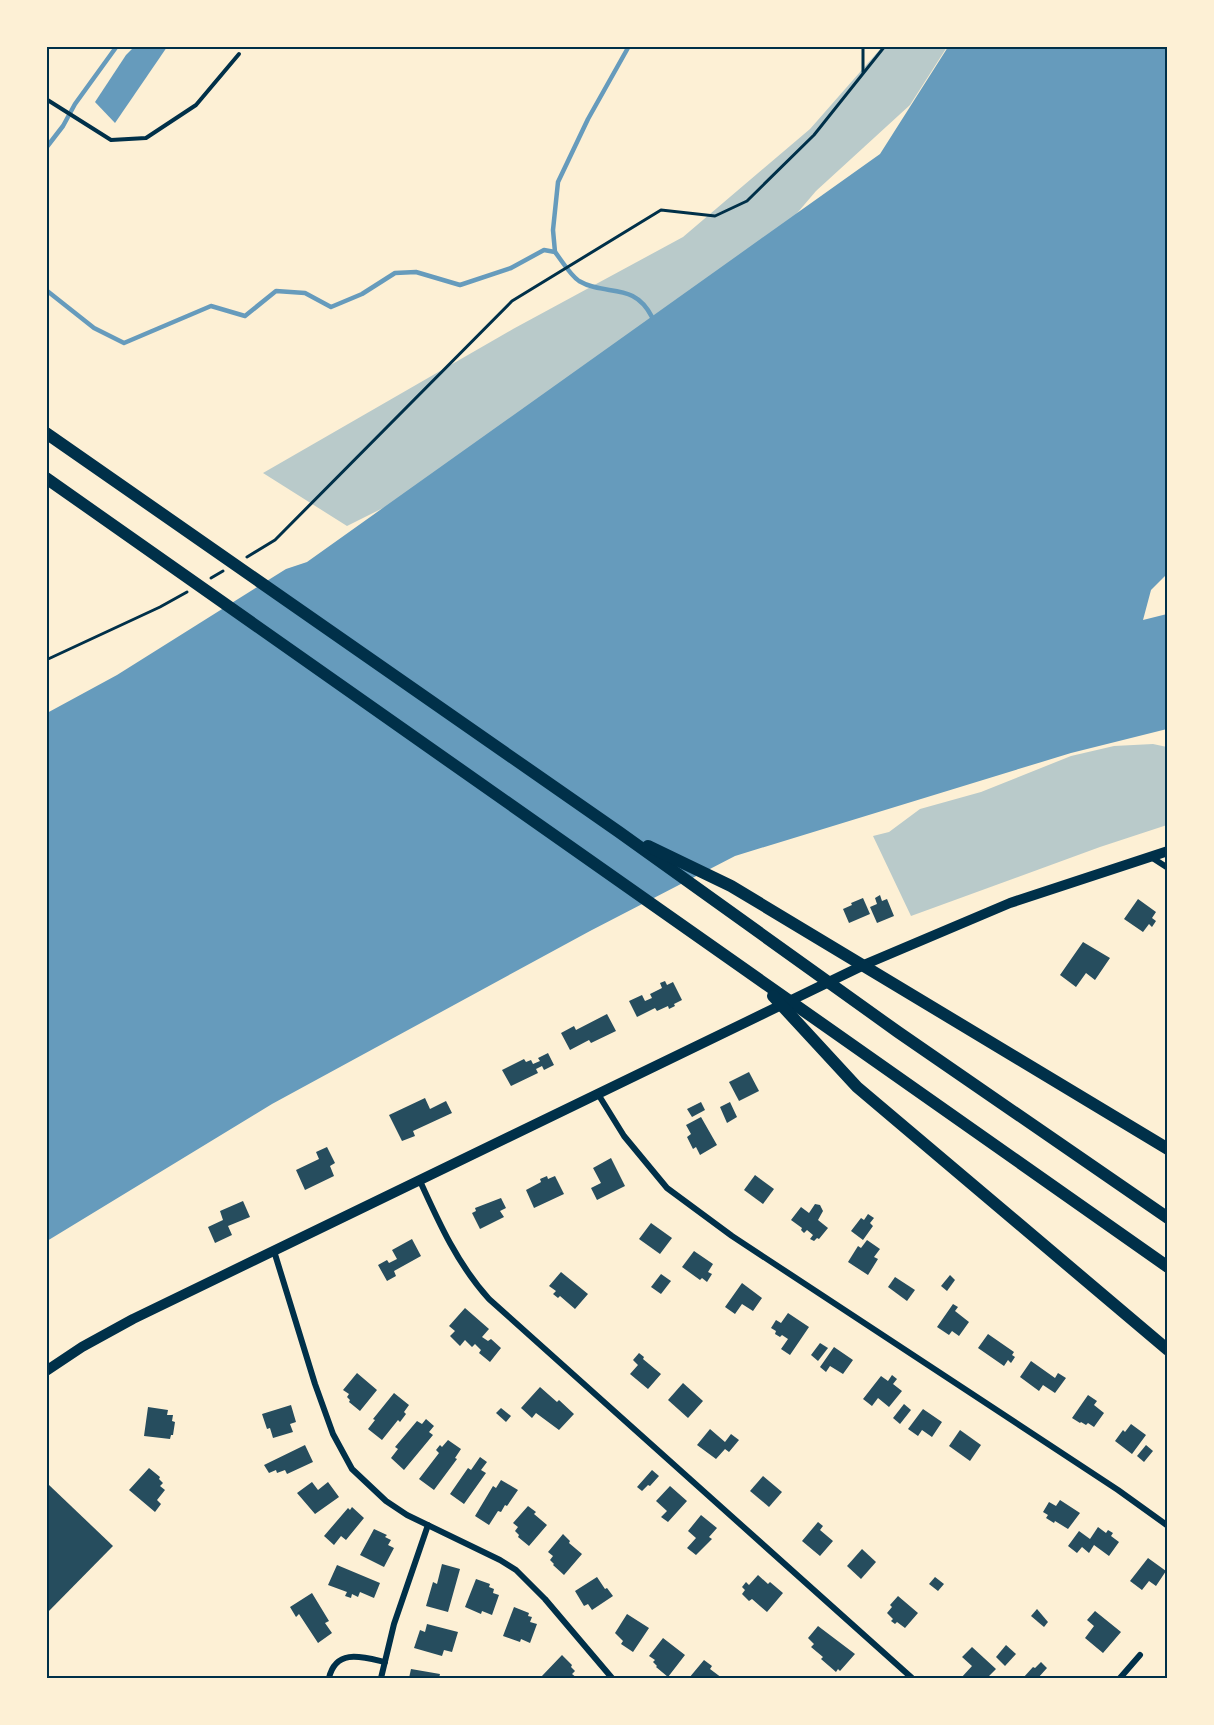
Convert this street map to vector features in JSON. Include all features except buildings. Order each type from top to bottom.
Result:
[{"type":"highway","points":[[46,433],[619,832],[898,1032],[1137,1195],[1167,1218]]},
{"type":"highway","points":[[46,478],[1167,1268]]},
{"type":"highway","points":[[619,832],[731,886],[1167,1149]]},
{"type":"highway","points":[[756,978],[857,1087],[1167,1350]]},
{"type":"main road","points":[[46,1371],[82,1347],[133,1319],[746,1021],[929,936],[1010,903],[1167,851]]},
{"type":"street","points":[[1150,856],[1167,868]]},
{"type":"street","points":[[598,1094],[624,1136],[667,1188],[732,1236],[1118,1490],[1167,1526]]},
{"type":"street","points":[[420,1181],[440,1223],[472,1280],[489,1299],[912,1678]]},
{"type":"street","points":[[274,1251],[315,1384],[340,1450],[352,1469],[386,1501],[407,1515],[516,1570],[545,1599],[612,1678]]},
{"type":"street","points":[[381,1678],[394,1624],[428,1525]]},
{"type":"street","points":[[1120,1678],[1140,1655]]},
{"type":"street","points":[[329,1678],[332,1668],[346,1658],[357,1656],[385,1662]]},
{"type":"lane","points":[[46,99],[111,140],[146,138],[196,105],[239,54]]},
{"type":"path","points":[[863,46],[863,72]]},
{"type":"path","points":[[246,557],[275,540],[512,301],[661,210],[715,216],[747,201],[814,135],[885,46]]},
{"type":"path","points":[[208,579],[227,568]]},
{"type":"path","points":[[46,660],[160,607],[189,591]]},
{"type":"shaded area","points":[[882,47],[947,47],[910,105],[816,191],[752,266],[423,488],[347,526],[263,473],[513,329],[683,237],[810,129]]},
{"type":"shaded area","points":[[1153,744],[1167,747],[1167,825],[911,916],[873,836],[889,832],[920,809],[981,792],[1071,756],[1114,746]]},
{"type":"water","points":[[135,46],[167,47],[115,123],[95,102],[126,55]]},
{"type":"water","points":[[948,47],[1167,47],[1168,573],[1151,590],[1143,620],[1167,614],[1167,729],[1071,753],[735,856],[590,931],[272,1104],[47,1241],[47,713],[117,675],[286,569],[307,562],[880,154]]},
{"type":"waterway","points":[[46,148],[117,46]]},
{"type":"waterway","points":[[555,252],[553,230],[558,182],[588,119],[629,46]]},
{"type":"waterway","points":[[46,290],[94,328],[124,343],[211,306],[245,316],[276,291],[305,293],[331,307],[362,294],[395,273],[416,272],[460,285],[511,268],[544,250],[555,252],[569,272],[579,281],[589,286],[637,298],[652,317]]}]
